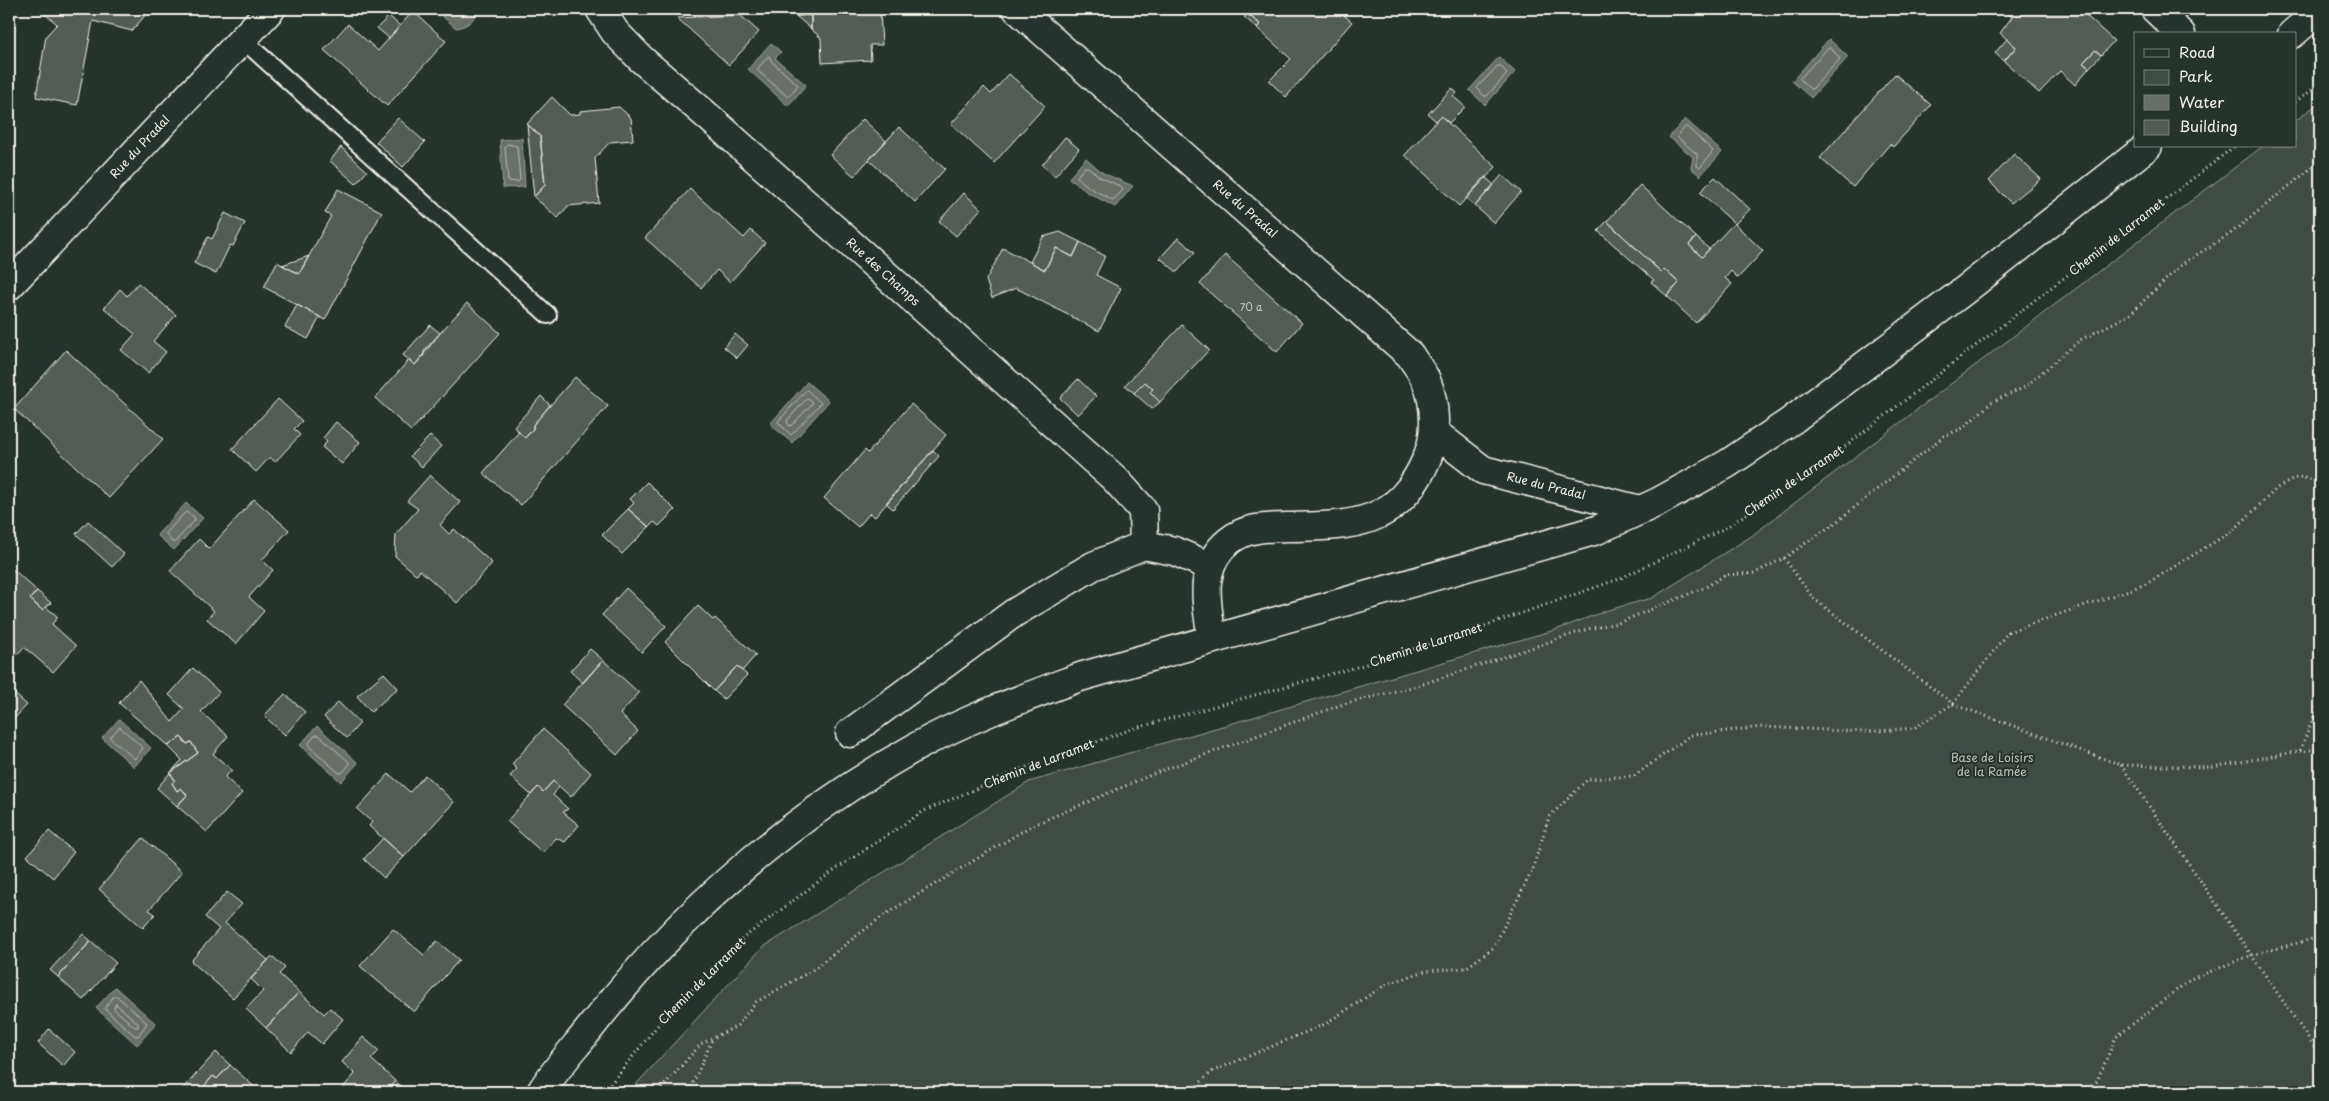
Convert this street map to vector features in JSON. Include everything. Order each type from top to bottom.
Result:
[{"type":"street","name":"Rue du Pradal","points":[[9,286],[272,9]]},
{"type":"street","name":"Rue des Champs","points":[[600,9],[615,32],[641,59],[1115,479],[1143,510],[1144,546]]},
{"type":"street","name":"Rue du Pradal","points":[[1017,9],[1410,355],[1426,381],[1433,409],[1434,432],[1430,450],[1413,484],[1400,501],[1358,523],[1335,527],[1262,528],[1245,531],[1227,542],[1209,566],[1205,596],[1212,639]]},
{"type":"street","points":[[2155,9],[2179,32]]},
{"type":"street","points":[[2294,32],[2320,10]]},
{"type":"street","points":[[2296,39],[2320,24]]},
{"type":"street","points":[[540,1092],[612,999],[674,930],[745,864],[834,796],[917,747],[1011,702],[1080,677],[1597,530],[1640,510],[1727,464],[1791,421],[1965,290],[2145,148]]},
{"type":"street","name":"Rue du Pradal","points":[[1434,432],[1483,470],[1640,510]]},
{"type":"street","points":[[850,733],[1014,613],[1093,566],[1144,546],[1174,551],[1209,566]]},
{"type":"lane","points":[[242,40],[548,315]]},
{"type":"path","points":[[2296,101],[2320,84]]},
{"type":"path","name":"Chemin de Larramet","points":[[604,1092],[662,1020],[742,939],[833,871],[924,811],[1022,769],[1132,729],[1360,666],[1491,624],[1619,579],[1725,528],[1828,459],[2232,148]]},
{"type":"path","points":[[658,1092],[701,1044],[737,1026],[756,1002],[812,971],[884,914],[1031,826],[1158,772],[1343,704],[1417,686],[1588,629],[1618,623],[1706,587],[1725,575],[1755,573],[1784,558],[1835,523],[1944,436],[1963,428],[1992,402],[2025,387],[2080,340],[2129,315],[2182,264],[2230,234],[2320,161]]},
{"type":"path","points":[[1190,1092],[1213,1071],[1325,1024],[1385,985],[1425,971],[1466,968],[1493,948],[1532,871],[1549,817],[1588,779],[1634,776],[1690,735],[1763,727],[1866,732],[1914,728],[1953,704],[2008,632],[2146,584],[2234,530],[2277,488],[2298,477],[2320,481]]},
{"type":"path","points":[[1784,558],[1812,598],[1953,704],[2121,765],[2213,767],[2320,749]]},
{"type":"path","points":[[2300,751],[2320,701]]},
{"type":"path","points":[[2121,765],[2320,1055]]},
{"type":"path","points":[[2085,1092],[2097,1081],[2116,1037],[2191,979],[2252,955],[2320,937]]},
{"type":"path","points":[[689,1092],[714,1038]]},
{"type":"green space","name":"Base de Loisirs de la Ramée","points":[[2320,102],[2320,1092],[629,1092],[762,948],[1029,782],[1558,629],[1608,610],[1652,598],[1750,537],[2260,148],[2296,148],[2296,120]]},
{"type":"water","points":[[434,9],[479,9],[470,22],[456,28]]},
{"type":"water","points":[[1829,39],[1848,57],[1811,98],[1792,81]]},
{"type":"water","points":[[771,43],[781,52],[775,58],[806,85],[788,106],[748,69]]},
{"type":"water","points":[[1499,57],[1515,72],[1485,105],[1469,90]]},
{"type":"water","points":[[1685,119],[1722,152],[1700,176],[1691,168],[1693,157],[1669,137]]},
{"type":"water","points":[[522,138],[525,187],[503,188],[500,140]]},
{"type":"water","points":[[1086,158],[1103,173],[1133,186],[1115,207],[1087,192],[1069,178]]},
{"type":"water","points":[[807,382],[829,401],[792,443],[770,424]]},
{"type":"water","points":[[186,503],[203,518],[174,550],[157,535]]},
{"type":"water","points":[[119,719],[151,748],[134,767],[102,738]]},
{"type":"water","points":[[317,726],[358,763],[341,782],[300,745]]},
{"type":"water","points":[[115,987],[156,1024],[137,1045],[96,1008]]},
{"type":"building","points":[[39,9],[142,9],[147,13],[132,31],[93,21],[77,105],[36,97],[46,36],[57,24]]},
{"type":"building","points":[[789,9],[868,9],[868,12],[880,11],[882,45],[870,45],[871,60],[822,63],[821,38],[811,29],[811,15],[796,16]]},
{"type":"building","points":[[1242,9],[1252,9],[1247,14]]},
{"type":"building","points":[[1252,9],[1337,9],[1352,22],[1286,97],[1269,81],[1291,59],[1257,28],[1260,24],[1247,14]]},
{"type":"building","points":[[2002,9],[2074,9],[2076,11],[2079,9],[2114,41],[2101,55],[2095,50],[2083,63],[2089,68],[2075,85],[2060,71],[2039,93],[2004,61],[2016,47],[2000,33],[2012,17]]},
{"type":"building","points":[[413,11],[446,41],[387,106],[324,50],[348,24],[378,51]]},
{"type":"building","points":[[1247,14],[1260,24],[1257,28],[1244,17]]},
{"type":"building","points":[[740,15],[759,32],[729,65],[677,18]]},
{"type":"building","points":[[811,15],[811,29],[796,16]]},
{"type":"building","points":[[389,16],[400,26],[389,38],[377,28]]},
{"type":"building","points":[[2007,39],[2016,47],[2004,61],[1995,53]]},
{"type":"building","points":[[2095,50],[2101,55],[2089,68],[2083,63]]},
{"type":"building","points":[[1009,74],[1045,106],[994,163],[951,124],[984,87],[991,94]]},
{"type":"building","points":[[1895,74],[1931,105],[1893,147],[1890,144],[1853,187],[1820,158]]},
{"type":"building","points":[[1452,88],[1457,93],[1453,96],[1465,107],[1449,123],[1441,116],[1436,121],[1428,114]]},
{"type":"building","points":[[552,97],[570,115],[580,114],[580,111],[619,107],[631,118],[633,140],[610,142],[595,158],[599,203],[568,206],[558,218],[534,197],[545,185],[540,136],[527,124]]},
{"type":"building","points":[[1441,116],[1496,167],[1459,206],[1405,155]]},
{"type":"building","points":[[398,118],[425,142],[403,167],[376,142]]},
{"type":"building","points":[[863,119],[886,141],[854,176],[830,155]]},
{"type":"building","points":[[527,124],[540,136],[545,185],[534,197]]},
{"type":"building","points":[[899,127],[945,169],[915,202],[869,160]]},
{"type":"building","points":[[1065,137],[1079,149],[1055,176],[1042,165]]},
{"type":"building","points":[[341,147],[367,171],[356,184],[330,161]]},
{"type":"building","points":[[2014,154],[2041,179],[2011,203],[1989,181]]},
{"type":"building","points":[[1502,175],[1521,192],[1494,223],[1475,206]]},
{"type":"building","points":[[1485,177],[1494,185],[1475,206],[1466,198]]},
{"type":"building","points":[[1715,177],[1750,209],[1735,224],[1700,192]]},
{"type":"building","points":[[1640,185],[1696,237],[1689,245],[1702,257],[1734,223],[1763,251],[1738,278],[1731,271],[1725,278],[1732,284],[1696,323],[1667,296],[1679,283],[1664,269],[1661,272],[1607,221]]},
{"type":"building","points":[[338,189],[382,212],[325,320],[264,287],[277,262],[299,274],[331,216],[325,213]]},
{"type":"building","points":[[690,189],[744,238],[751,230],[765,243],[730,282],[717,270],[701,288],[645,238]]},
{"type":"building","points":[[964,193],[981,209],[956,236],[939,221]]},
{"type":"building","points":[[225,213],[245,223],[233,246],[230,245],[216,274],[194,263],[208,237],[212,239]]},
{"type":"building","points":[[1607,221],[1661,272],[1664,269],[1679,283],[1667,296],[1651,282],[1654,280],[1598,231]]},
{"type":"building","points":[[1060,232],[1080,242],[1073,257],[1056,248],[1045,270],[1030,262],[1043,237]]},
{"type":"building","points":[[1696,237],[1709,249],[1702,257],[1689,245]]},
{"type":"building","points":[[1178,238],[1195,252],[1177,272],[1160,258]]},
{"type":"building","points":[[1080,242],[1105,256],[1096,275],[1121,288],[1099,331],[1016,288],[992,298],[986,280],[1003,248],[1045,270],[1056,248],[1073,257]]},
{"type":"building","points":[[1225,255],[1302,323],[1277,352],[1200,284]]},
{"type":"building","points":[[309,256],[299,274],[282,265]]},
{"type":"building","points":[[138,283],[176,315],[153,341],[166,352],[148,373],[121,350],[135,334],[104,308],[120,289],[127,296]]},
{"type":"building","points":[[467,303],[500,333],[411,431],[375,398],[409,360],[415,365],[424,355],[424,351]]},
{"type":"building","points":[[297,305],[320,317],[308,339],[285,327]]},
{"type":"building","points":[[430,325],[440,333],[415,365],[403,355]]},
{"type":"building","points":[[1182,325],[1209,350],[1160,402],[1150,392],[1153,389],[1145,382],[1134,393],[1125,385]]},
{"type":"building","points":[[735,334],[748,345],[737,358],[724,347]]},
{"type":"building","points":[[66,350],[163,439],[109,498],[14,409]]},
{"type":"building","points":[[575,377],[608,406],[521,505],[483,473],[519,432],[525,438],[533,429],[533,425]]},
{"type":"building","points":[[1078,379],[1096,396],[1078,415],[1060,398]]},
{"type":"building","points":[[1145,382],[1153,389],[1150,392],[1160,402],[1152,409],[1134,393]]},
{"type":"building","points":[[541,396],[550,405],[525,438],[514,427]]},
{"type":"building","points":[[278,399],[302,421],[294,429],[300,435],[275,462],[270,457],[256,472],[232,449]]},
{"type":"building","points":[[911,404],[946,435],[875,517],[870,513],[858,527],[824,498],[865,450],[868,453]]},
{"type":"building","points":[[336,422],[360,442],[342,464],[322,447],[327,442],[323,438]]},
{"type":"building","points":[[430,436],[441,446],[422,467],[410,456]]},
{"type":"building","points":[[933,450],[939,456],[893,509],[886,503]]},
{"type":"building","points":[[430,475],[460,502],[440,525],[449,534],[454,529],[492,563],[457,603],[420,570],[417,575],[395,556],[396,534],[418,509],[407,501]]},
{"type":"building","points":[[647,482],[675,510],[659,526],[654,522],[649,527],[628,509],[634,503],[630,499]]},
{"type":"building","points":[[254,499],[289,530],[262,560],[273,570],[249,597],[264,611],[236,644],[207,619],[214,611],[170,571],[199,539],[209,549]]},
{"type":"building","points":[[628,509],[649,527],[622,554],[602,535]]},
{"type":"building","points":[[88,521],[124,554],[112,567],[76,534]]},
{"type":"building","points":[[14,570],[37,591],[30,599],[42,610],[46,607],[58,617],[52,624],[76,646],[53,672],[24,647],[11,661],[9,659],[9,571]]},
{"type":"building","points":[[626,588],[666,626],[642,652],[602,615]]},
{"type":"building","points":[[37,591],[51,603],[42,610],[30,599]]},
{"type":"building","points":[[698,606],[713,620],[715,618],[756,655],[742,671],[737,666],[714,691],[665,642]]},
{"type":"building","points":[[590,649],[603,660],[583,683],[570,671]]},
{"type":"building","points":[[603,660],[639,693],[620,714],[638,731],[617,755],[562,705]]},
{"type":"building","points":[[737,666],[747,675],[724,699],[714,691]]},
{"type":"building","points":[[193,668],[219,692],[201,712],[228,736],[213,754],[232,770],[225,777],[242,793],[207,832],[177,806],[187,795],[181,788],[177,791],[172,783],[175,780],[170,773],[198,753],[191,742],[187,744],[181,737],[168,746],[119,703],[139,680],[172,722],[184,709],[169,695]]},
{"type":"building","points":[[384,673],[398,688],[371,712],[357,696]]},
{"type":"building","points":[[9,689],[27,705],[12,721],[9,718]]},
{"type":"building","points":[[285,694],[305,712],[285,735],[264,716]]},
{"type":"building","points":[[338,702],[360,723],[347,738],[324,717]]},
{"type":"building","points":[[543,729],[591,773],[571,797],[553,781],[543,792],[538,787],[531,795],[510,776],[517,769],[512,764]]},
{"type":"building","points":[[181,737],[187,744],[191,742],[198,753],[170,773],[182,760],[168,746]]},
{"type":"building","points":[[170,773],[175,780],[172,783],[177,791],[181,788],[187,795],[177,806],[157,788]]},
{"type":"building","points":[[389,774],[410,792],[425,775],[454,802],[404,857],[369,826],[372,822],[357,809]]},
{"type":"building","points":[[553,781],[559,787],[553,795],[568,809],[563,812],[579,825],[565,842],[556,838],[543,853],[507,821],[538,787],[543,792]]},
{"type":"building","points":[[49,831],[74,852],[53,878],[27,856]]},
{"type":"building","points":[[143,838],[182,872],[149,910],[155,914],[143,928],[99,889]]},
{"type":"building","points":[[383,838],[404,857],[384,878],[364,859]]},
{"type":"building","points":[[227,892],[242,904],[225,923],[268,960],[233,998],[191,961],[219,929],[205,917]]},
{"type":"building","points":[[393,929],[424,955],[437,941],[459,960],[414,1012],[360,966]]},
{"type":"building","points":[[83,934],[91,941],[58,977],[50,970]]},
{"type":"building","points":[[91,941],[116,963],[83,1000],[58,977]]},
{"type":"building","points":[[272,956],[285,968],[279,974],[299,992],[266,1028],[246,1009],[263,991],[251,979]]},
{"type":"building","points":[[299,992],[324,1014],[330,1008],[343,1019],[322,1044],[308,1032],[291,1052],[266,1028]]},
{"type":"building","points":[[49,1029],[75,1052],[63,1066],[38,1043]]},
{"type":"building","points":[[363,1037],[379,1051],[371,1059],[395,1081],[385,1092],[339,1092],[355,1074],[342,1062]]},
{"type":"building","points":[[216,1052],[230,1065],[217,1079],[213,1076],[199,1092],[180,1092]]},
{"type":"building","points":[[230,1065],[260,1092],[199,1092],[213,1076],[217,1079]]},
{"type":"building","points":[[395,1081],[409,1092],[385,1092]]}]
